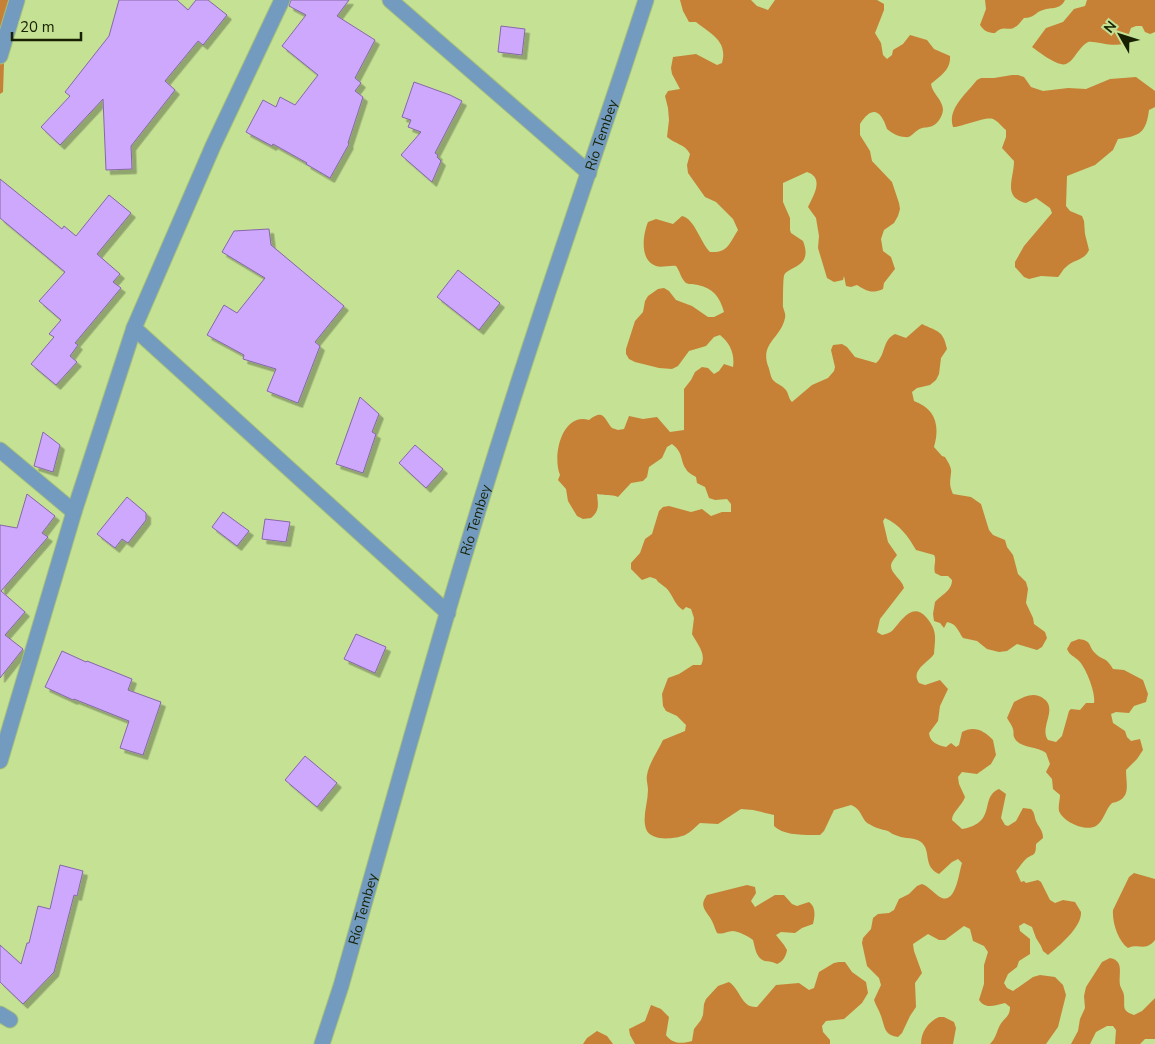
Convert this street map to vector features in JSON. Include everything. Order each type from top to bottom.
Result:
[{"type":"street","points":[[0,56],[17,0]]},
{"type":"street","points":[[0,761],[74,512],[134,328],[213,146],[282,0]]},
{"type":"street","points":[[390,0],[589,173]]},
{"type":"street","name":"Río Tembey","points":[[322,1044],[448,614],[525,361],[646,0]]},
{"type":"street","points":[[134,328],[448,614]]},
{"type":"street","points":[[0,450],[74,512]]},
{"type":"shaded area","points":[[0,0],[19,0],[4,63],[3,92],[0,94]]},
{"type":"shaded area","points":[[680,0],[751,0],[757,6],[768,10],[775,0],[877,0],[884,4],[884,10],[875,33],[881,43],[883,55],[887,59],[892,55],[893,50],[903,44],[910,35],[927,40],[934,49],[950,56],[947,69],[931,84],[943,109],[941,118],[935,125],[921,128],[910,136],[902,137],[887,129],[882,118],[876,112],[868,114],[860,124],[860,135],[870,151],[872,161],[892,182],[900,209],[894,223],[884,230],[881,239],[883,251],[891,257],[895,269],[884,283],[883,289],[872,292],[857,285],[846,286],[844,276],[843,280],[834,282],[827,278],[818,248],[819,236],[816,218],[808,207],[815,193],[817,183],[815,178],[807,172],[783,183],[783,202],[790,218],[790,230],[791,233],[803,241],[805,257],[802,262],[784,276],[783,307],[785,318],[780,331],[769,346],[766,358],[772,378],[785,389],[792,402],[812,385],[828,378],[834,371],[835,367],[831,350],[833,345],[842,344],[855,357],[876,363],[891,337],[895,334],[906,338],[922,324],[936,330],[944,338],[947,349],[941,358],[939,374],[930,385],[917,388],[912,392],[914,401],[921,404],[932,414],[936,425],[934,447],[945,457],[950,465],[950,486],[953,494],[971,497],[981,504],[989,530],[993,535],[1005,540],[1007,547],[1013,555],[1018,574],[1026,582],[1028,589],[1026,603],[1034,624],[1045,632],[1047,638],[1042,647],[1037,650],[1017,644],[1007,651],[999,652],[987,649],[977,641],[963,638],[953,624],[947,622],[944,628],[940,623],[934,621],[935,602],[948,590],[952,580],[948,576],[941,576],[935,573],[934,555],[916,550],[903,531],[885,518],[883,521],[888,542],[897,555],[891,569],[904,588],[880,619],[877,632],[882,635],[891,632],[912,612],[916,611],[926,617],[934,631],[934,654],[918,670],[917,678],[919,683],[925,685],[940,680],[948,689],[940,706],[938,721],[929,733],[931,739],[935,743],[946,747],[951,743],[956,747],[959,745],[962,732],[975,729],[983,732],[993,740],[996,755],[991,764],[977,774],[962,772],[958,777],[965,797],[952,820],[962,829],[973,826],[984,816],[990,798],[999,789],[1006,794],[1001,818],[1005,825],[1008,826],[1016,821],[1023,808],[1031,809],[1042,831],[1043,838],[1036,844],[1034,854],[1027,858],[1016,871],[1021,882],[1024,881],[1026,883],[1038,880],[1041,882],[1050,900],[1055,903],[1063,900],[1075,902],[1081,912],[1078,924],[1074,930],[1048,955],[1043,951],[1032,927],[1024,923],[1019,926],[1020,931],[1030,939],[1030,954],[1019,961],[1017,967],[1008,974],[1004,983],[1007,988],[1013,991],[1033,977],[1040,975],[1055,977],[1063,985],[1066,995],[1058,1027],[1046,1044],[990,1044],[1000,1025],[1008,1015],[1010,1007],[1005,1003],[988,1006],[979,1000],[984,984],[984,965],[988,952],[984,946],[973,941],[970,929],[964,926],[945,940],[939,940],[928,934],[913,944],[922,973],[915,983],[916,1007],[898,1037],[893,1036],[886,1030],[874,1000],[881,985],[879,978],[867,966],[862,943],[863,938],[871,929],[873,918],[878,914],[889,913],[894,910],[899,899],[909,894],[917,886],[925,885],[942,898],[951,896],[956,886],[962,863],[958,859],[939,874],[931,867],[926,850],[921,842],[916,839],[897,836],[871,825],[851,805],[834,810],[824,831],[820,835],[783,832],[774,826],[774,815],[741,809],[718,824],[700,823],[687,834],[675,838],[658,838],[646,829],[648,771],[663,740],[685,731],[686,725],[677,716],[666,711],[663,706],[662,694],[668,678],[679,674],[693,665],[701,665],[703,657],[701,649],[692,634],[694,618],[691,609],[686,607],[683,610],[680,608],[668,590],[656,579],[650,577],[642,580],[631,569],[631,563],[640,553],[645,539],[652,534],[659,511],[663,507],[669,506],[691,512],[702,509],[711,516],[722,512],[731,512],[731,504],[727,499],[715,500],[709,498],[705,487],[697,483],[696,477],[689,473],[676,447],[672,444],[667,447],[662,458],[649,467],[647,477],[643,481],[631,483],[618,497],[597,494],[598,507],[596,513],[591,518],[583,519],[577,516],[568,501],[566,489],[558,480],[560,475],[557,457],[561,437],[566,429],[580,419],[589,420],[598,415],[603,416],[612,428],[618,430],[624,429],[629,416],[643,419],[657,417],[670,432],[684,430],[684,389],[695,372],[702,367],[708,368],[714,374],[724,364],[733,367],[731,349],[720,335],[714,337],[706,346],[689,351],[678,366],[672,369],[635,362],[629,359],[626,354],[635,321],[643,312],[648,296],[658,289],[664,288],[676,300],[692,306],[708,317],[714,317],[724,312],[712,291],[703,286],[686,283],[676,266],[658,267],[651,263],[647,258],[644,246],[648,222],[656,219],[673,224],[682,216],[687,218],[710,252],[721,251],[727,247],[738,230],[733,219],[716,202],[705,197],[688,173],[687,165],[690,154],[688,151],[667,137],[669,120],[665,96],[668,91],[680,89],[672,74],[673,57],[696,54],[717,65],[722,63],[723,55],[723,49],[712,34],[696,22],[689,22]]},
{"type":"shaded area","points":[[985,0],[1065,0],[1058,7],[1043,10],[1024,18],[1017,26],[990,33],[980,25],[986,9]]},
{"type":"shaded area","points":[[1087,0],[1155,0],[1155,32],[1150,34],[1145,32],[1142,26],[1136,26],[1131,28],[1123,44],[1113,45],[1088,42],[1066,64],[1054,61],[1032,47],[1046,28],[1063,22],[1074,9],[1085,6]]},
{"type":"shaded area","points":[[1012,75],[1024,77],[1031,87],[1043,91],[1068,88],[1086,89],[1110,79],[1136,77],[1155,91],[1155,107],[1149,110],[1146,124],[1141,132],[1137,135],[1118,139],[1113,150],[1095,165],[1067,176],[1066,206],[1070,211],[1082,216],[1089,250],[1082,258],[1069,264],[1058,277],[1041,276],[1029,279],[1024,277],[1015,267],[1015,262],[1024,246],[1052,213],[1050,208],[1036,198],[1026,203],[1014,196],[1011,186],[1014,161],[1002,148],[1006,137],[1006,130],[997,121],[990,118],[953,127],[952,120],[955,108],[977,80]]},
{"type":"shaded area","points":[[1079,639],[1088,642],[1094,652],[1106,660],[1113,669],[1124,670],[1143,680],[1148,694],[1146,702],[1134,706],[1129,713],[1116,712],[1111,714],[1113,723],[1125,731],[1131,741],[1140,739],[1143,750],[1126,770],[1127,786],[1125,795],[1123,798],[1112,803],[1101,821],[1092,828],[1075,825],[1061,815],[1059,811],[1060,795],[1053,789],[1052,779],[1046,772],[1050,764],[1046,753],[1016,741],[1013,728],[1007,718],[1014,702],[1036,695],[1048,703],[1049,713],[1046,735],[1048,740],[1056,742],[1062,736],[1069,711],[1071,709],[1080,710],[1086,703],[1094,703],[1092,687],[1085,669],[1067,649],[1071,642]]},
{"type":"shaded area","points":[[1134,873],[1155,879],[1155,940],[1148,946],[1128,948],[1121,941],[1116,931],[1113,910],[1129,877]]},
{"type":"shaded area","points":[[747,885],[755,887],[756,893],[751,901],[755,907],[775,895],[784,895],[792,904],[797,906],[809,902],[814,909],[813,924],[795,933],[781,932],[776,935],[787,950],[784,958],[777,964],[762,960],[756,952],[753,940],[746,936],[733,931],[717,933],[704,909],[703,903],[707,895]]},
{"type":"shaded area","points":[[1110,958],[1118,962],[1120,968],[1120,985],[1124,995],[1125,1010],[1134,1015],[1142,1011],[1155,998],[1155,1039],[1145,1039],[1140,1044],[1115,1044],[1116,1030],[1113,1026],[1107,1026],[1096,1032],[1090,1044],[1071,1044],[1078,1031],[1080,1019],[1085,1008],[1084,996],[1086,987],[1102,962]]},
{"type":"shaded area","points":[[839,962],[845,962],[852,972],[866,982],[868,993],[862,1003],[844,1019],[826,1021],[822,1026],[823,1032],[830,1040],[830,1044],[635,1044],[630,1035],[629,1029],[645,1021],[651,1005],[661,1009],[669,1017],[666,1035],[668,1038],[678,1043],[692,1041],[694,1029],[703,1015],[706,999],[718,986],[729,982],[744,1002],[752,1007],[757,1007],[776,985],[799,983],[809,990],[814,988],[819,972]]},
{"type":"shaded area","points":[[939,1017],[944,1017],[954,1022],[956,1028],[953,1044],[921,1044],[922,1035],[926,1028]]},
{"type":"shaded area","points":[[597,1031],[607,1036],[613,1044],[583,1044],[587,1038]]},
{"type":"building","points":[[119,0],[177,0],[188,10],[196,0],[208,0],[227,15],[203,45],[198,41],[165,81],[175,90],[131,146],[132,169],[106,170],[103,99],[60,145],[41,127],[70,96],[65,92],[109,36]]},
{"type":"building","points":[[291,0],[349,0],[337,16],[375,40],[355,78],[361,83],[355,91],[363,97],[349,144],[330,178],[273,144],[272,146],[246,132],[263,100],[276,107],[280,97],[295,105],[318,75],[282,46],[306,15],[289,6]]},
{"type":"building","points":[[501,26],[525,29],[522,55],[498,52]]},
{"type":"building","points":[[414,82],[462,101],[435,153],[441,161],[432,182],[401,155],[421,132],[408,127],[411,120],[402,117]]},
{"type":"building","points":[[0,179],[62,229],[64,226],[76,236],[109,195],[131,213],[97,254],[120,274],[113,282],[121,288],[75,343],[78,345],[70,356],[77,362],[56,385],[31,364],[54,337],[49,334],[61,320],[39,301],[65,272],[0,218]]},
{"type":"building","points":[[269,229],[271,245],[344,306],[315,342],[320,346],[298,403],[267,391],[276,369],[243,359],[244,355],[207,335],[224,305],[237,313],[265,278],[222,252],[234,231]]},
{"type":"building","points":[[458,270],[500,303],[479,330],[437,297]]},
{"type":"building","points":[[360,397],[379,414],[372,432],[376,434],[363,473],[336,464]]},
{"type":"building","points":[[43,432],[60,445],[53,472],[34,466]]},
{"type":"building","points":[[415,445],[443,469],[426,488],[399,463]]},
{"type":"building","points":[[27,494],[55,516],[42,533],[48,537],[1,591],[25,612],[5,635],[23,649],[0,678],[0,525],[17,528]]},
{"type":"building","points":[[127,497],[146,513],[146,520],[128,543],[122,539],[115,548],[97,534]]},
{"type":"building","points":[[223,512],[249,531],[237,546],[212,527]]},
{"type":"building","points":[[265,519],[290,522],[286,542],[262,539]]},
{"type":"building","points":[[356,634],[386,647],[375,673],[344,659]]},
{"type":"building","points":[[62,651],[132,679],[128,690],[161,702],[143,755],[120,748],[129,721],[73,700],[45,687]]},
{"type":"building","points":[[305,756],[337,783],[317,807],[285,780]]},
{"type":"building","points":[[60,865],[83,871],[77,896],[74,895],[54,972],[23,1004],[0,982],[0,945],[21,964],[27,943],[29,943],[38,906],[50,909]]}]
